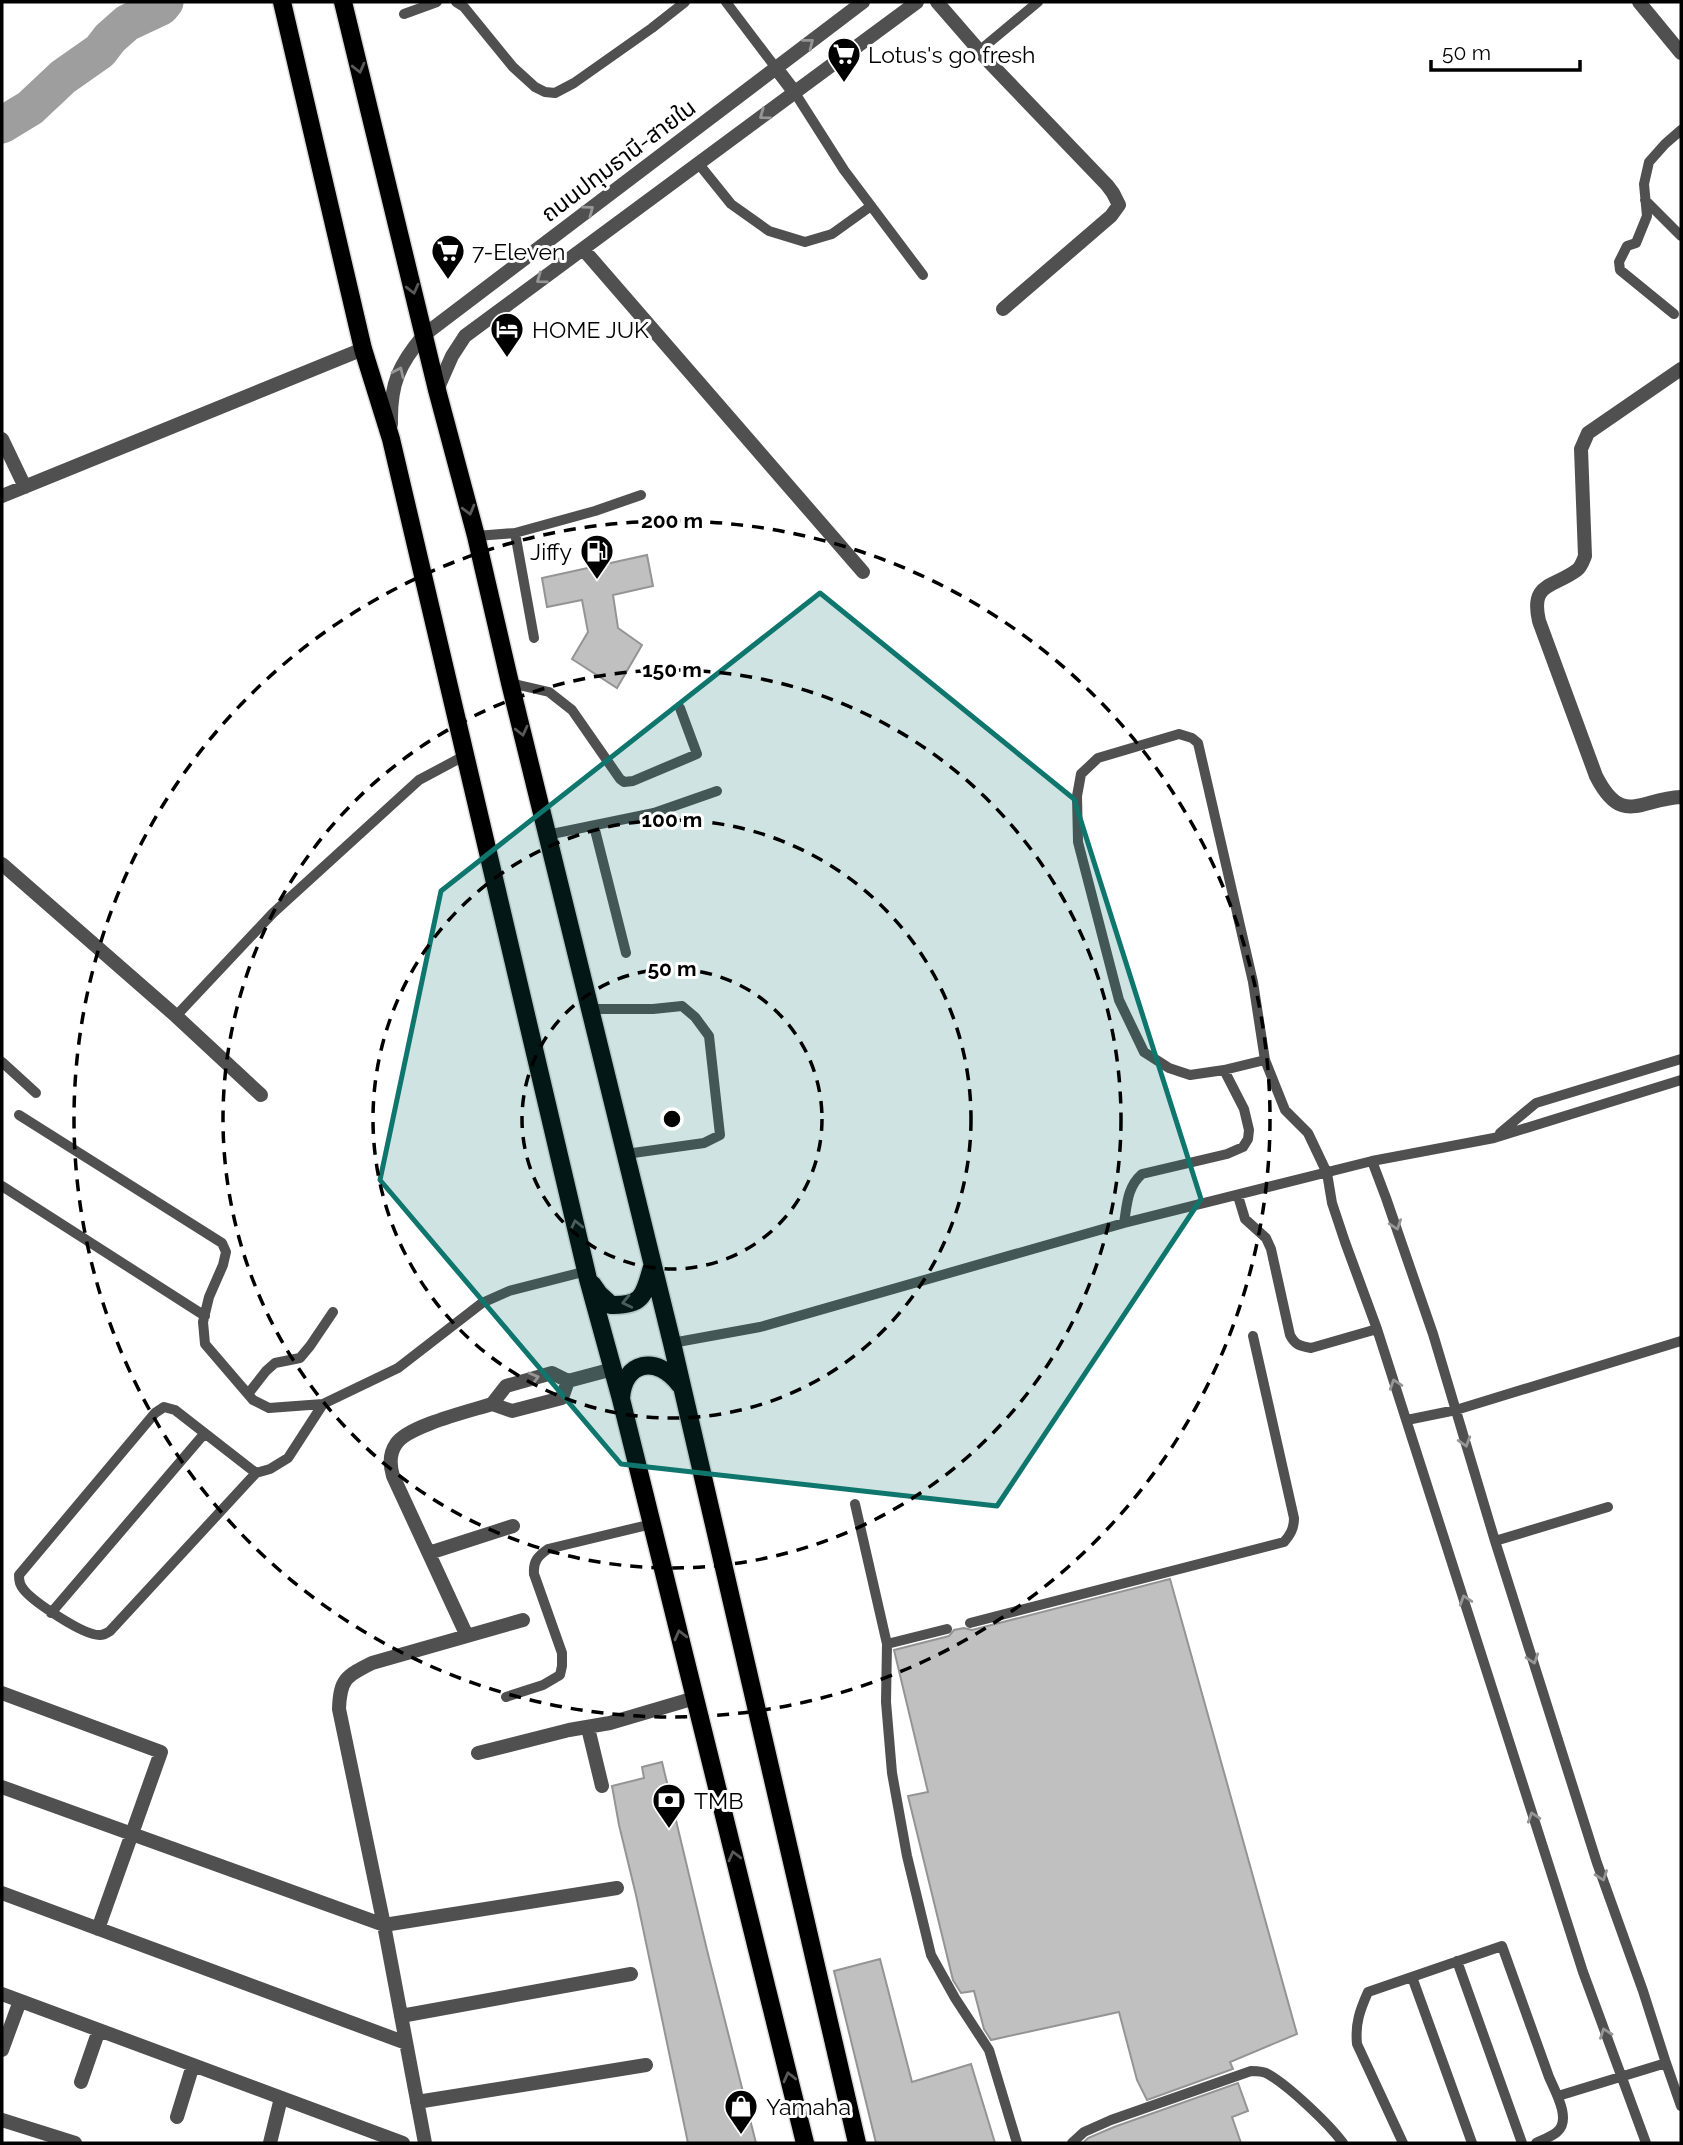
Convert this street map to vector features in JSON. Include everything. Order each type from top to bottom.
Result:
[{"type":"main road","points":[[282,2],[363,349],[391,439],[588,1275],[805,2143]]},
{"type":"main road","points":[[343,2],[673,1343],[857,2143]]},
{"type":"main road","points":[[588,1275],[599,1294],[611,1305],[632,1304],[642,1298],[653,1263]]},
{"type":"main road","points":[[621,1399],[622,1388],[634,1371],[652,1364],[671,1373],[681,1387]]},
{"type":"street","name":"ถนนปทุมธานี-สายใน","points":[[391,439],[390,404],[394,383],[409,352],[424,335],[863,2]]},
{"type":"street","points":[[437,390],[452,356],[465,336],[917,2]]},
{"type":"street","points":[[937,2],[1023,99],[1107,185],[1119,205],[1111,216],[1003,309]]},
{"type":"street","points":[[1639,2],[1681,52]]},
{"type":"street","points":[[776,68],[795,93]]},
{"type":"street","points":[[583,248],[863,572]]},
{"type":"street","points":[[2,496],[363,349]]},
{"type":"street","points":[[1681,369],[1588,433],[1581,449],[1585,556],[1579,569],[1545,587],[1537,597],[1536,610],[1591,763],[1605,793],[1617,803],[1632,807],[1681,797]]},
{"type":"street","points":[[2,439],[25,487]]},
{"type":"street","points":[[2,864],[176,1016],[261,1095]]},
{"type":"street","points":[[467,1636],[393,1476],[390,1466],[396,1443],[409,1431],[492,1404],[506,1386],[552,1373],[568,1381],[613,1369]]},
{"type":"street","points":[[492,1404],[512,1411],[562,1398],[568,1381]]},
{"type":"street","points":[[429,1553],[513,1526]]},
{"type":"street","points":[[425,2143],[384,1924],[339,1709],[340,1690],[356,1671],[372,1663],[523,1620]]},
{"type":"street","points":[[2,1693],[161,1752],[98,1929]]},
{"type":"street","points":[[478,1753],[569,1730],[588,1728],[695,1698]]},
{"type":"street","points":[[588,1728],[602,1786]]},
{"type":"street","points":[[2,1787],[384,1924],[617,1888]]},
{"type":"street","points":[[2,1893],[406,2043]]},
{"type":"street","points":[[401,2016],[631,1974]]},
{"type":"street","points":[[2,1994],[281,2098],[368,2137],[403,2143]]},
{"type":"street","points":[[2,2050],[20,2001]]},
{"type":"street","points":[[81,2082],[99,2030]]},
{"type":"street","points":[[177,2117],[193,2065]]},
{"type":"street","points":[[417,2102],[646,2065]]},
{"type":"street","points":[[270,2143],[281,2098]]},
{"type":"street","points":[[2,2120],[24,2136],[75,2143]]},
{"type":"lane","points":[[404,14],[436,2]]},
{"type":"lane","points":[[456,2],[464,6],[513,67],[528,81],[545,92],[555,93],[574,83],[685,2]]},
{"type":"lane","points":[[726,2],[776,68]]},
{"type":"lane","points":[[979,51],[1038,2]]},
{"type":"lane","points":[[795,93],[844,170],[923,275]]},
{"type":"lane","points":[[1674,314],[1620,270],[1619,262],[1627,246],[1636,243],[1647,216],[1644,184],[1649,162],[1681,130]]},
{"type":"lane","points":[[698,163],[732,204],[769,231],[805,242],[832,234],[871,206]]},
{"type":"lane","points":[[1645,200],[1681,236]]},
{"type":"lane","points":[[476,536],[514,533],[595,511],[641,495]]},
{"type":"lane","points":[[514,533],[534,638]]},
{"type":"lane","points":[[510,683],[549,692],[572,710],[620,779],[625,782],[696,754],[680,708]]},
{"type":"lane","points":[[1265,1060],[1190,1075],[1169,1068],[1144,1052],[1119,1000],[1078,842],[1077,796],[1081,774],[1098,758],[1179,734],[1198,743],[1253,982],[1265,1060],[1285,1110],[1308,1133],[1327,1173],[1332,1203],[1407,1420],[1583,1972],[1646,2143]]},
{"type":"lane","points":[[176,1016],[273,913],[419,779],[464,756]]},
{"type":"lane","points":[[547,835],[654,813],[717,791]]},
{"type":"lane","points":[[594,826],[626,953]]},
{"type":"lane","points":[[590,1009],[682,1006],[695,1017],[709,1036],[720,1135],[704,1143],[625,1154]]},
{"type":"lane","points":[[1494,1138],[1536,1103],[1681,1059]]},
{"type":"lane","points":[[2,1062],[36,1093]]},
{"type":"lane","points":[[1125,1223],[1129,1193],[1134,1181],[1142,1174],[1227,1154],[1243,1147],[1249,1130],[1244,1109],[1224,1070]]},
{"type":"lane","points":[[673,1343],[760,1327],[1125,1223],[1372,1161],[1494,1138],[1681,1080]]},
{"type":"lane","points":[[19,1115],[222,1243],[226,1252],[203,1322],[205,1344],[253,1400],[269,1408],[323,1404],[398,1368],[482,1303],[509,1291],[588,1275]]},
{"type":"lane","points":[[1372,1161],[1433,1334],[1597,1863],[1681,2106]]},
{"type":"lane","points":[[2,1186],[205,1316]]},
{"type":"lane","points":[[1238,1196],[1245,1219],[1266,1238],[1271,1249],[1293,1342],[1311,1348],[1377,1329]]},
{"type":"lane","points":[[248,1394],[275,1363],[300,1358],[333,1312]]},
{"type":"lane","points":[[970,1623],[1284,1542],[1290,1535],[1294,1518],[1254,1336]]},
{"type":"lane","points":[[1407,1420],[1456,1410],[1681,1341]]},
{"type":"lane","points":[[257,1473],[175,1410],[164,1407],[155,1413],[19,1575],[19,1583],[25,1592],[51,1612],[86,1632],[100,1635],[110,1631],[257,1473],[288,1458],[323,1404]]},
{"type":"lane","points":[[51,1612],[204,1434]]},
{"type":"lane","points":[[855,1504],[887,1644],[886,1702],[892,1773],[931,1955],[989,2050],[1017,2143]]},
{"type":"lane","points":[[1495,1541],[1608,1507]]},
{"type":"lane","points":[[506,1697],[544,1685],[559,1675],[562,1666],[562,1653],[534,1574],[534,1564],[539,1555],[548,1549],[652,1524]]},
{"type":"lane","points":[[887,1644],[947,1629]]},
{"type":"lane","points":[[1403,2143],[1357,2043],[1357,2017],[1368,1992],[1502,1946],[1558,2096],[1563,2119],[1562,2126],[1556,2133],[1536,2143]]},
{"type":"lane","points":[[1457,1961],[1521,2143]]},
{"type":"lane","points":[[1412,1977],[1472,2143]]},
{"type":"lane","points":[[1558,2096],[1665,2063]]},
{"type":"lane","points":[[1072,2143],[1084,2132],[1111,2120],[1251,2071],[1265,2071],[1326,2124],[1343,2143]]},
{"type":"highlighted area","points":[[820,593],[1074,799],[1201,1199],[997,1506],[621,1464],[380,1180],[441,891]]},
{"type":"building","points":[[647,555],[653,586],[613,595],[618,628],[642,645],[617,688],[572,659],[588,632],[582,600],[547,607],[542,578]]},
{"type":"building","points":[[1170,1579],[1297,2034],[1230,2062],[1233,2069],[1147,2100],[1137,2080],[1119,2012],[991,2040],[984,2029],[974,1991],[961,1993],[953,1980],[908,1796],[928,1792],[894,1650],[949,1636],[954,1630],[972,1630]]},
{"type":"building","points":[[662,1762],[756,2143],[688,2143],[612,1786],[644,1778],[642,1767]]},
{"type":"building","points":[[880,1959],[912,2082],[971,2064],[995,2143],[876,2143],[834,1971]]},
{"type":"building","points":[[1238,2083],[1248,2111],[1232,2117],[1241,2143],[1083,2143],[1088,2138],[1114,2127]]},
{"type":"waterway","points":[[2,125],[30,108],[63,77],[100,51],[127,23],[161,7],[165,2]]},
{"type":"place","name":"Lotus's go fresh","points":[[844,84]]},
{"type":"place","name":"7-Eleven","points":[[448,281]]},
{"type":"place","name":"HOME JUK","points":[[507,359]]},
{"type":"place","name":"Jiffy","points":[[597,581]]},
{"type":"place","name":"TMB","points":[[669,1830]]},
{"type":"place","name":"Yamaha","points":[[741,2136]]}]
